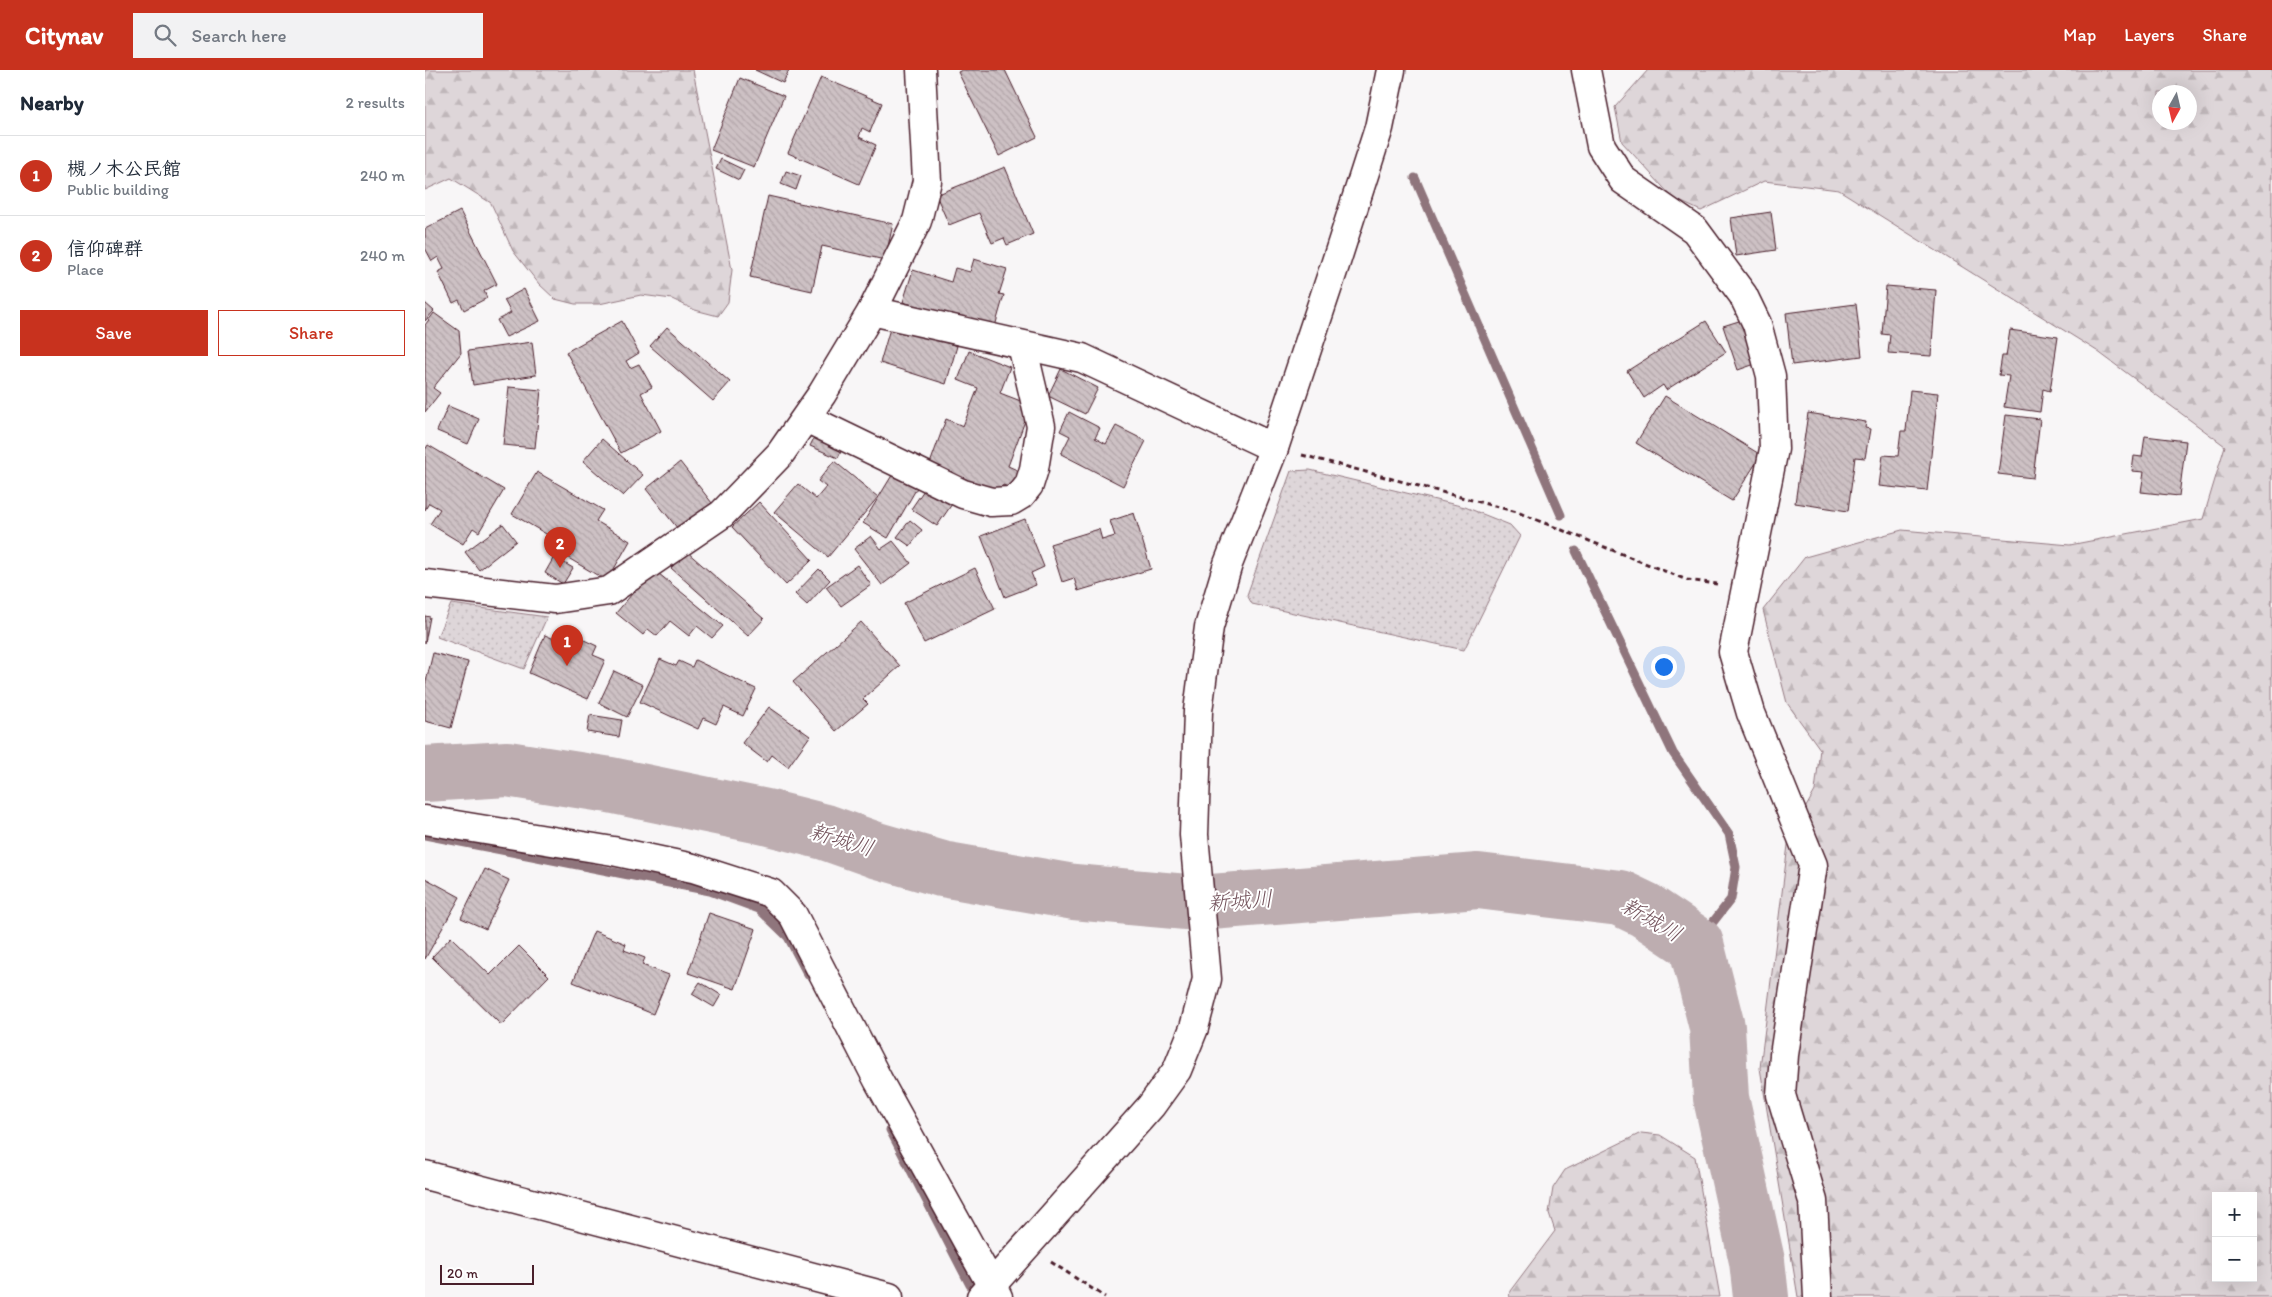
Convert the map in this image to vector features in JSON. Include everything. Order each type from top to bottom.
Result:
[{"type":"street","points":[[425,584],[555,599],[609,591],[722,514],[780,454],[805,418],[872,311],[917,221],[927,182],[921,70]]},
{"type":"street","points":[[425,820],[613,850],[693,868],[771,892],[793,914],[990,1293],[1026,1245],[1151,1106],[1177,1070],[1194,1028],[1207,979],[1194,834],[1198,712],[1209,627],[1228,564],[1274,448],[1379,128],[1391,70]]},
{"type":"street","points":[[1586,70],[1601,146],[1623,180],[1695,230],[1743,295],[1757,324],[1771,376],[1774,449],[1733,652],[1751,714],[1813,865],[1784,1055],[1781,1095],[1813,1201],[1818,1297]]},
{"type":"street","points":[[872,311],[1082,358],[1274,448]]},
{"type":"street","points":[[805,418],[963,494],[991,502],[1011,501],[1021,496],[1029,485],[1034,469],[1041,426],[1022,345]]},
{"type":"street","points":[[425,1175],[889,1297]]},
{"type":"path","points":[[1274,448],[1517,512],[1687,580],[1745,588]]},
{"type":"path","points":[[1026,1245],[1105,1297]]},
{"type":"green space","points":[[425,70],[693,70],[732,270],[728,302],[718,316],[695,310],[672,299],[641,295],[599,304],[575,304],[555,299],[539,284],[513,251],[491,203],[451,178],[425,190]]},
{"type":"green space","points":[[1648,70],[2272,70],[2272,1297],[1798,1297],[1760,1068],[1789,837],[1815,791],[1820,749],[1787,703],[1763,610],[1805,557],[1902,530],[2070,545],[2203,519],[2225,446],[2097,351],[1839,190],[1764,181],[1701,211],[1673,198],[1622,142],[1615,107]]},
{"type":"green space","points":[[1310,470],[1465,507],[1510,525],[1520,536],[1464,650],[1252,604],[1247,595],[1291,471]]},
{"type":"green space","points":[[451,604],[547,617],[524,669],[437,637]]},
{"type":"green space","points":[[1641,1133],[1660,1135],[1695,1157],[1720,1297],[1509,1297],[1510,1291],[1555,1231],[1549,1213],[1553,1188],[1565,1170]]},
{"type":"building","points":[[755,70],[789,70],[783,83]]},
{"type":"building","points":[[962,70],[1005,70],[1037,137],[999,156],[958,72]]},
{"type":"building","points":[[821,77],[882,103],[870,132],[862,128],[859,137],[876,145],[859,184],[788,153]]},
{"type":"building","points":[[740,78],[784,96],[754,167],[711,150]]},
{"type":"building","points":[[721,159],[744,170],[739,180],[716,169]]},
{"type":"building","points":[[1005,167],[1033,234],[1007,245],[1004,238],[992,243],[979,213],[949,225],[936,195]]},
{"type":"building","points":[[786,171],[801,176],[796,190],[781,184]]},
{"type":"building","points":[[768,196],[893,224],[885,260],[822,246],[812,291],[750,277]]},
{"type":"building","points":[[460,211],[497,284],[484,291],[487,298],[464,310],[459,300],[453,303],[438,272],[444,269],[438,257],[432,261],[425,248],[425,229]]},
{"type":"building","points":[[1771,212],[1776,250],[1736,256],[1731,218]]},
{"type":"building","points":[[974,259],[1007,269],[999,294],[1004,295],[994,330],[903,302],[913,270],[951,282],[955,268],[970,272]]},
{"type":"building","points":[[1886,286],[1936,290],[1931,356],[1888,353],[1890,335],[1882,334]]},
{"type":"building","points":[[524,289],[540,321],[506,337],[497,320],[511,313],[504,300]]},
{"type":"building","points":[[425,303],[434,311],[425,321]]},
{"type":"building","points":[[1856,304],[1862,356],[1792,365],[1786,313]]},
{"type":"building","points":[[434,313],[459,331],[461,353],[433,388],[440,393],[425,412],[425,325]]},
{"type":"building","points":[[1742,320],[1758,363],[1738,370],[1723,326]]},
{"type":"building","points":[[622,321],[639,353],[626,361],[630,368],[639,364],[652,387],[641,393],[661,431],[621,453],[566,352]]},
{"type":"building","points":[[1706,321],[1726,352],[1666,390],[1663,385],[1644,398],[1627,371]]},
{"type":"building","points":[[891,325],[957,346],[946,384],[880,363]]},
{"type":"building","points":[[667,327],[730,382],[713,401],[650,346]]},
{"type":"building","points":[[2010,330],[2058,337],[2050,391],[2043,389],[2040,412],[2004,407],[2009,376],[1999,375],[2002,356],[2006,356]]},
{"type":"building","points":[[532,342],[536,375],[473,385],[468,351]]},
{"type":"building","points":[[969,351],[1010,367],[1000,393],[1031,405],[1008,466],[1026,474],[1019,492],[1003,485],[998,498],[927,472],[946,419],[963,426],[978,388],[958,380]]},
{"type":"building","points":[[1061,369],[1098,388],[1085,414],[1048,396]]},
{"type":"building","points":[[509,387],[541,390],[535,448],[503,445]]},
{"type":"building","points":[[1910,390],[1938,393],[1927,491],[1879,486],[1883,455],[1898,456],[1901,431],[1906,431]]},
{"type":"building","points":[[1665,396],[1761,455],[1732,501],[1636,443]]},
{"type":"building","points":[[448,406],[479,419],[468,444],[437,431]]},
{"type":"building","points":[[1069,412],[1100,428],[1095,438],[1106,444],[1116,426],[1146,441],[1123,486],[1061,454],[1070,436],[1060,431]]},
{"type":"building","points":[[1808,413],[1866,422],[1865,428],[1870,429],[1865,458],[1855,457],[1848,511],[1795,503]]},
{"type":"building","points":[[2006,415],[2040,419],[2033,478],[1998,474]]},
{"type":"building","points":[[818,430],[845,443],[838,458],[810,446]]},
{"type":"building","points":[[2145,436],[2186,441],[2179,496],[2141,492],[2144,472],[2132,471],[2134,456],[2142,457]]},
{"type":"building","points":[[602,439],[643,475],[623,496],[583,461]]},
{"type":"building","points":[[428,445],[504,490],[479,532],[473,528],[463,544],[430,524],[440,509],[429,503],[425,510],[425,450]]},
{"type":"building","points":[[834,461],[878,497],[828,557],[774,512],[798,484],[816,499],[826,487],[818,481]]},
{"type":"building","points":[[680,462],[712,503],[678,529],[646,489]]},
{"type":"building","points":[[537,472],[603,510],[596,521],[630,541],[607,581],[548,546],[553,538],[512,514]]},
{"type":"building","points":[[894,472],[918,486],[888,538],[863,523]]},
{"type":"building","points":[[926,487],[952,504],[937,526],[911,509]]},
{"type":"building","points":[[759,502],[812,560],[786,585],[732,527]]},
{"type":"building","points":[[1134,513],[1151,569],[1078,591],[1074,578],[1062,582],[1050,544],[1099,529],[1102,540],[1115,536],[1110,521]]},
{"type":"building","points":[[1025,519],[1044,567],[1031,573],[1036,585],[1005,597],[981,536]]},
{"type":"building","points":[[910,520],[922,530],[910,546],[897,537]]},
{"type":"building","points":[[503,524],[516,541],[479,570],[465,552]]},
{"type":"building","points":[[871,536],[881,549],[893,541],[911,563],[882,585],[854,549]]},
{"type":"building","points":[[686,551],[764,619],[748,636],[671,568]]},
{"type":"building","points":[[554,557],[573,568],[563,584],[545,573]]},
{"type":"building","points":[[857,565],[871,585],[841,606],[826,587]]},
{"type":"building","points":[[975,568],[995,609],[924,643],[904,603]]},
{"type":"building","points":[[653,569],[723,626],[712,638],[697,626],[689,636],[670,621],[657,636],[648,629],[643,635],[616,613]]},
{"type":"building","points":[[819,569],[830,580],[807,605],[795,594]]},
{"type":"building","points":[[425,616],[430,617],[425,643]]},
{"type":"building","points":[[861,622],[900,666],[863,699],[868,704],[836,731],[793,682]]},
{"type":"building","points":[[545,635],[580,650],[584,640],[597,646],[593,655],[605,660],[588,699],[529,673]]},
{"type":"building","points":[[433,653],[468,662],[451,728],[425,721],[425,686]]},
{"type":"building","points":[[660,659],[676,666],[679,661],[692,667],[695,660],[756,689],[743,716],[724,707],[716,724],[703,718],[698,729],[640,702]]},
{"type":"building","points":[[614,671],[643,685],[627,717],[599,703]]},
{"type":"building","points":[[769,707],[810,736],[788,767],[772,755],[767,762],[742,743]]},
{"type":"building","points":[[590,715],[622,720],[619,737],[587,732]]},
{"type":"building","points":[[485,869],[509,880],[486,929],[461,918]]},
{"type":"building","points":[[425,878],[460,897],[425,959]]},
{"type":"building","points":[[709,913],[756,929],[735,989],[688,973]]},
{"type":"building","points":[[594,931],[626,944],[624,950],[645,958],[642,965],[669,975],[653,1014],[573,982]]},
{"type":"building","points":[[451,937],[490,975],[519,946],[549,976],[501,1025],[432,957]]},
{"type":"building","points":[[700,982],[721,995],[714,1007],[692,994]]},
{"type":"waterway","points":[[1415,178],[1561,515]]},
{"type":"waterway","points":[[1576,551],[1673,753],[1729,834],[1736,867],[1731,899],[1696,944]]},
{"type":"waterway","name":"新城川","points":[[425,774],[507,769],[610,785],[766,817],[825,832],[876,850],[942,869],[1074,892],[1198,903],[1478,881],[1620,898],[1645,910],[1696,944],[1717,1027],[1721,1098],[1757,1261],[1761,1297]]},
{"type":"waterway","points":[[425,835],[710,891],[759,909],[788,937],[808,975]]},
{"type":"waterway","points":[[890,1130],[970,1285]]},
{"type":"place","name":"信仰碑群","points":[[560,568]]},
{"type":"place","name":"槻ノ木公民館","points":[[567,666]]}]
